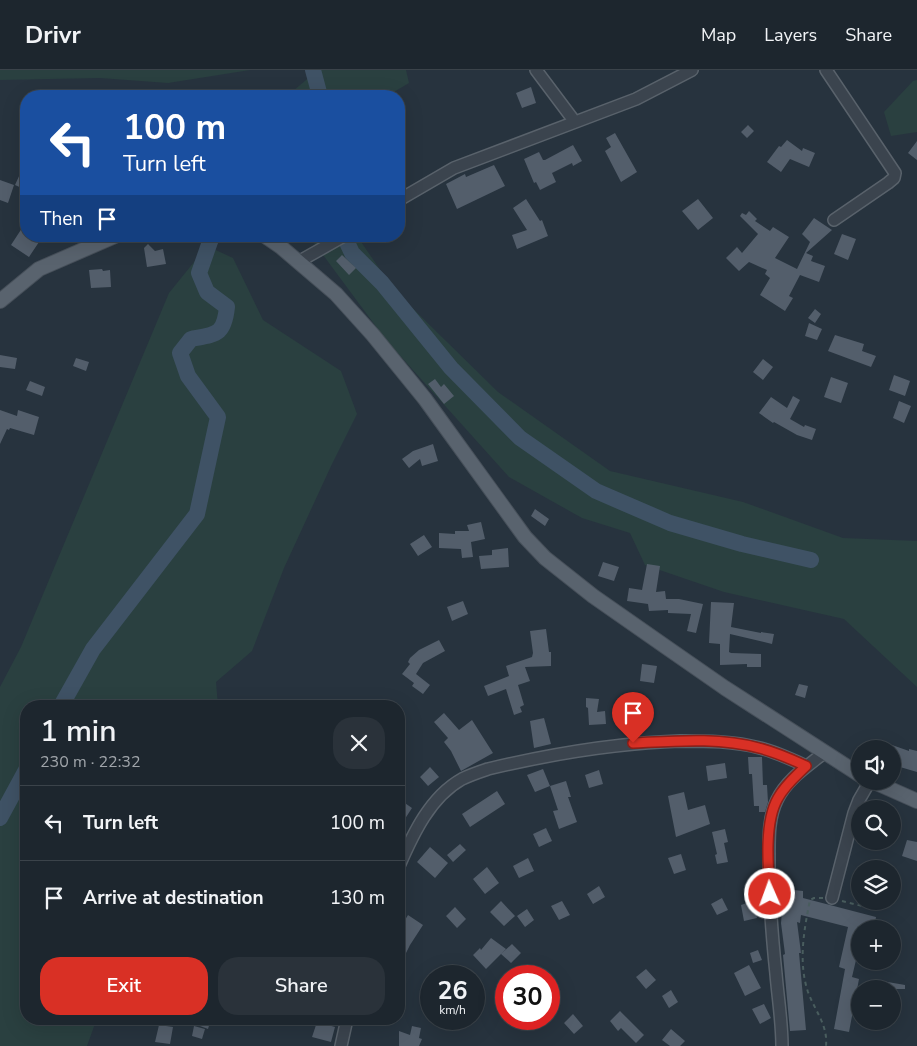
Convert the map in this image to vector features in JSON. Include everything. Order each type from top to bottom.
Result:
[{"type":"main road","points":[[0,301],[39,269],[101,242]]},
{"type":"main road","points":[[273,242],[336,294],[373,334],[425,399],[519,529],[545,558],[593,596],[681,657],[851,769]]},
{"type":"main road","points":[[892,790],[917,801]]},
{"type":"street","points":[[536,70],[575,122]]},
{"type":"street","points":[[405,197],[454,168],[636,99],[692,70]]},
{"type":"street","points":[[826,70],[896,173],[894,178],[888,183],[834,220]]},
{"type":"street","points":[[298,262],[334,242]]},
{"type":"street","points":[[405,852],[410,841],[435,802],[454,785],[488,769],[602,746],[693,741],[726,742],[760,748],[806,766]]},
{"type":"street","points":[[782,1046],[769,879],[769,835],[777,800],[784,789],[806,766],[825,752]]},
{"type":"street","points":[[832,898],[854,813],[865,790]]},
{"type":"street","points":[[341,1046],[346,1025]]},
{"type":"path","points":[[826,1046],[826,1028],[808,992],[803,971],[803,941],[810,900],[814,898],[832,898],[851,903]]},
{"type":"green space","points":[[0,70],[250,70],[168,83],[100,78],[0,80]]},
{"type":"green space","points":[[318,70],[406,70],[409,83],[397,90],[294,90]]},
{"type":"green space","points":[[917,80],[917,132],[891,136],[884,112],[913,81]]},
{"type":"green space","points":[[313,242],[361,242],[394,290],[498,392],[610,471],[743,502],[843,538],[917,541],[917,687],[844,619],[724,592],[645,565],[630,533],[582,518],[509,477],[386,340]]},
{"type":"green space","points":[[207,246],[233,258],[263,320],[341,371],[357,414],[284,568],[252,651],[216,682],[218,700],[20,700],[20,1025],[95,1025],[87,1046],[0,1046],[0,687],[21,647],[169,293]]},
{"type":"building","points":[[531,87],[536,103],[522,108],[516,93]]},
{"type":"building","points":[[748,125],[754,131],[747,138],[741,132]]},
{"type":"building","points":[[615,133],[637,172],[621,182],[605,151],[611,147],[606,138]]},
{"type":"building","points":[[787,140],[802,151],[803,148],[815,153],[809,167],[790,159],[781,172],[767,162],[779,146],[781,147]]},
{"type":"building","points":[[917,141],[917,160],[908,153]]},
{"type":"building","points":[[573,145],[582,161],[573,166],[572,163],[552,173],[556,182],[540,190],[536,182],[534,183],[524,159],[539,152],[543,160],[545,160]]},
{"type":"building","points":[[494,165],[505,186],[457,209],[446,184],[465,174],[466,177]]},
{"type":"building","points":[[20,174],[20,187],[15,185]]},
{"type":"building","points":[[0,180],[14,185],[8,203],[0,200]]},
{"type":"building","points":[[526,199],[540,221],[542,220],[548,236],[517,249],[512,235],[527,230],[513,208]]},
{"type":"building","points":[[698,199],[713,218],[698,230],[682,211]]},
{"type":"building","points":[[749,211],[757,219],[755,221],[770,231],[773,227],[789,237],[775,258],[797,269],[810,242],[802,234],[814,218],[832,230],[806,253],[813,256],[811,261],[825,266],[819,282],[800,275],[789,296],[793,298],[785,311],[760,295],[770,278],[765,274],[767,270],[749,262],[739,271],[726,258],[737,247],[742,253],[758,234],[740,216],[742,213],[746,215]]},
{"type":"building","points":[[20,231],[20,242],[39,242],[29,257],[11,245]]},
{"type":"building","points":[[842,234],[856,239],[848,260],[834,254]]},
{"type":"building","points":[[148,244],[155,251],[163,249],[166,264],[147,267],[144,248]]},
{"type":"building","points":[[342,255],[356,268],[349,275],[336,261]]},
{"type":"building","points":[[102,269],[103,271],[110,270],[111,287],[91,288],[89,270]]},
{"type":"building","points":[[815,309],[821,314],[815,323],[808,318]]},
{"type":"building","points":[[809,323],[822,329],[817,340],[805,336]]},
{"type":"building","points":[[835,335],[864,344],[862,351],[876,356],[871,367],[828,351]]},
{"type":"building","points":[[0,355],[17,358],[15,369],[0,367]]},
{"type":"building","points":[[76,358],[89,362],[86,371],[73,366]]},
{"type":"building","points":[[763,359],[773,367],[763,380],[753,372]]},
{"type":"building","points":[[894,375],[910,381],[905,396],[889,390]]},
{"type":"building","points":[[831,377],[848,383],[841,403],[824,397]]},
{"type":"building","points":[[435,379],[441,387],[444,384],[454,396],[444,404],[428,384]]},
{"type":"building","points":[[30,381],[45,387],[42,396],[26,390]]},
{"type":"building","points":[[793,396],[800,400],[790,419],[804,427],[805,425],[816,429],[812,440],[773,423],[759,413],[771,397],[787,408]]},
{"type":"building","points":[[899,401],[911,406],[904,423],[893,418]]},
{"type":"building","points":[[0,410],[17,416],[18,410],[39,417],[34,435],[10,428],[9,430],[7,429],[0,444]]},
{"type":"building","points":[[433,444],[438,461],[422,466],[420,459],[409,468],[402,459],[413,451]]},
{"type":"building","points":[[535,509],[549,519],[545,526],[531,516]]},
{"type":"building","points":[[481,522],[485,539],[471,542],[473,557],[462,558],[461,549],[439,548],[439,533],[455,534],[455,531],[469,531],[467,525]]},
{"type":"building","points":[[424,535],[432,547],[418,556],[410,544]]},
{"type":"building","points":[[508,548],[509,567],[481,569],[479,556],[492,555],[492,550]]},
{"type":"building","points":[[603,562],[619,567],[614,581],[598,576]]},
{"type":"building","points":[[647,564],[660,566],[656,592],[665,591],[666,599],[679,599],[703,604],[696,633],[687,631],[691,614],[668,613],[668,610],[649,611],[648,604],[627,601],[629,588],[642,590]]},
{"type":"building","points":[[463,601],[468,614],[452,621],[447,607]]},
{"type":"building","points":[[711,602],[734,603],[731,627],[774,634],[772,644],[730,634],[729,652],[761,654],[761,667],[747,667],[747,664],[720,665],[720,644],[709,643]]},
{"type":"building","points":[[546,629],[549,652],[551,652],[551,666],[525,667],[530,681],[518,685],[524,705],[520,707],[522,712],[514,715],[506,689],[488,696],[484,686],[509,676],[506,666],[532,657],[530,631]]},
{"type":"building","points":[[439,640],[445,651],[423,663],[416,674],[430,685],[423,694],[412,686],[414,683],[402,674],[410,664],[408,662],[410,658],[419,650]]},
{"type":"building","points":[[642,664],[657,666],[654,683],[640,681]]},
{"type":"building","points":[[799,684],[808,686],[805,698],[795,695]]},
{"type":"building","points":[[586,698],[599,699],[597,712],[605,711],[606,724],[589,725]]},
{"type":"building","points":[[444,713],[459,730],[472,720],[493,753],[461,771],[444,742],[448,738],[434,722]]},
{"type":"building","points":[[544,718],[551,744],[534,748],[530,721]]},
{"type":"building","points":[[901,748],[917,751],[917,772],[901,767]]},
{"type":"building","points":[[748,757],[762,757],[763,785],[767,785],[768,802],[765,812],[759,812],[759,806],[754,806],[752,774],[749,774]]},
{"type":"building","points":[[725,763],[727,778],[708,781],[706,766]]},
{"type":"building","points":[[430,767],[439,777],[428,786],[420,777]]},
{"type":"building","points":[[543,769],[550,786],[535,792],[527,775]]},
{"type":"building","points":[[599,770],[603,784],[589,788],[585,775]]},
{"type":"building","points":[[566,781],[571,797],[568,797],[577,822],[559,829],[553,811],[558,810],[550,786]]},
{"type":"building","points":[[497,791],[505,804],[470,827],[462,814]]},
{"type":"building","points":[[684,792],[688,810],[705,805],[710,824],[676,837],[668,796]]},
{"type":"building","points":[[405,803],[412,808],[405,819]]},
{"type":"building","points":[[546,828],[552,841],[539,847],[533,834]]},
{"type":"building","points":[[725,829],[728,842],[724,843],[728,862],[717,864],[715,855],[717,854],[712,832]]},
{"type":"building","points":[[907,840],[917,842],[917,861],[902,856]]},
{"type":"building","points":[[460,844],[466,850],[453,862],[447,855]]},
{"type":"building","points":[[430,847],[448,863],[435,878],[417,862]]},
{"type":"building","points":[[681,854],[686,870],[674,874],[668,858]]},
{"type":"building","points":[[528,858],[534,871],[519,878],[513,866]]},
{"type":"building","points":[[487,867],[499,883],[485,894],[473,879]]},
{"type":"building","points":[[599,886],[605,897],[593,904],[587,894]]},
{"type":"building","points":[[784,889],[803,891],[803,898],[876,917],[876,920],[851,920],[851,970],[854,970],[852,977],[859,979],[851,980],[851,1021],[849,1032],[834,1029],[845,969],[839,967],[848,927],[801,915],[800,923],[797,922],[806,1030],[790,1031],[781,923]]},
{"type":"building","points":[[722,898],[728,910],[717,915],[711,904]]},
{"type":"building","points":[[501,901],[515,916],[504,926],[490,912]]},
{"type":"building","points":[[562,901],[570,915],[559,920],[551,906]]},
{"type":"building","points":[[753,901],[757,918],[744,921],[741,905]]},
{"type":"building","points":[[455,907],[466,919],[457,928],[446,916]]},
{"type":"building","points":[[527,909],[534,920],[525,927],[517,916]]},
{"type":"building","points":[[408,915],[423,925],[405,955],[405,920]]},
{"type":"building","points":[[491,938],[506,949],[486,969],[485,965],[482,965],[473,955],[480,948],[481,950]]},
{"type":"building","points":[[512,944],[521,953],[511,963],[501,954]]},
{"type":"building","points":[[758,950],[762,960],[753,963],[750,953]]},
{"type":"building","points":[[749,965],[761,988],[745,996],[734,973]]},
{"type":"building","points":[[646,969],[656,980],[646,989],[636,977]]},
{"type":"building","points":[[901,984],[905,985],[905,989],[901,989]]},
{"type":"building","points":[[671,990],[678,1002],[669,1008],[662,996]]},
{"type":"building","points":[[764,1004],[771,1018],[760,1024],[752,1009]]},
{"type":"building","points":[[620,1011],[644,1035],[636,1043],[621,1028],[618,1031],[610,1021]]},
{"type":"building","points":[[573,1014],[583,1026],[574,1034],[564,1023]]},
{"type":"building","points":[[159,1025],[173,1027],[170,1044],[155,1042]]},
{"type":"building","points":[[200,1025],[209,1025],[208,1029]]},
{"type":"building","points":[[316,1025],[335,1027],[331,1042],[312,1037]]},
{"type":"building","points":[[194,1026],[205,1029],[202,1039],[192,1036]]},
{"type":"building","points":[[412,1026],[420,1028],[419,1038],[422,1039],[419,1046],[399,1046],[399,1031],[410,1035]]},
{"type":"building","points":[[671,1029],[685,1041],[680,1046],[670,1046],[662,1040]]},
{"type":"waterway","points":[[313,70],[318,90]]},
{"type":"waterway","points":[[64,700],[93,649],[197,514],[218,417],[188,376],[180,353],[191,339],[218,332],[226,316],[227,307],[207,292],[199,273],[210,242]]},
{"type":"waterway","points":[[347,242],[352,253],[382,283],[451,368],[520,438],[596,491],[670,523],[742,544],[811,560]]},
{"type":"waterway","points":[[0,818],[20,781]]},
{"type":"route","points":[[633,743],[709,741],[735,743],[760,748],[806,766],[784,789],[773,810],[769,835],[770,894]]}]
